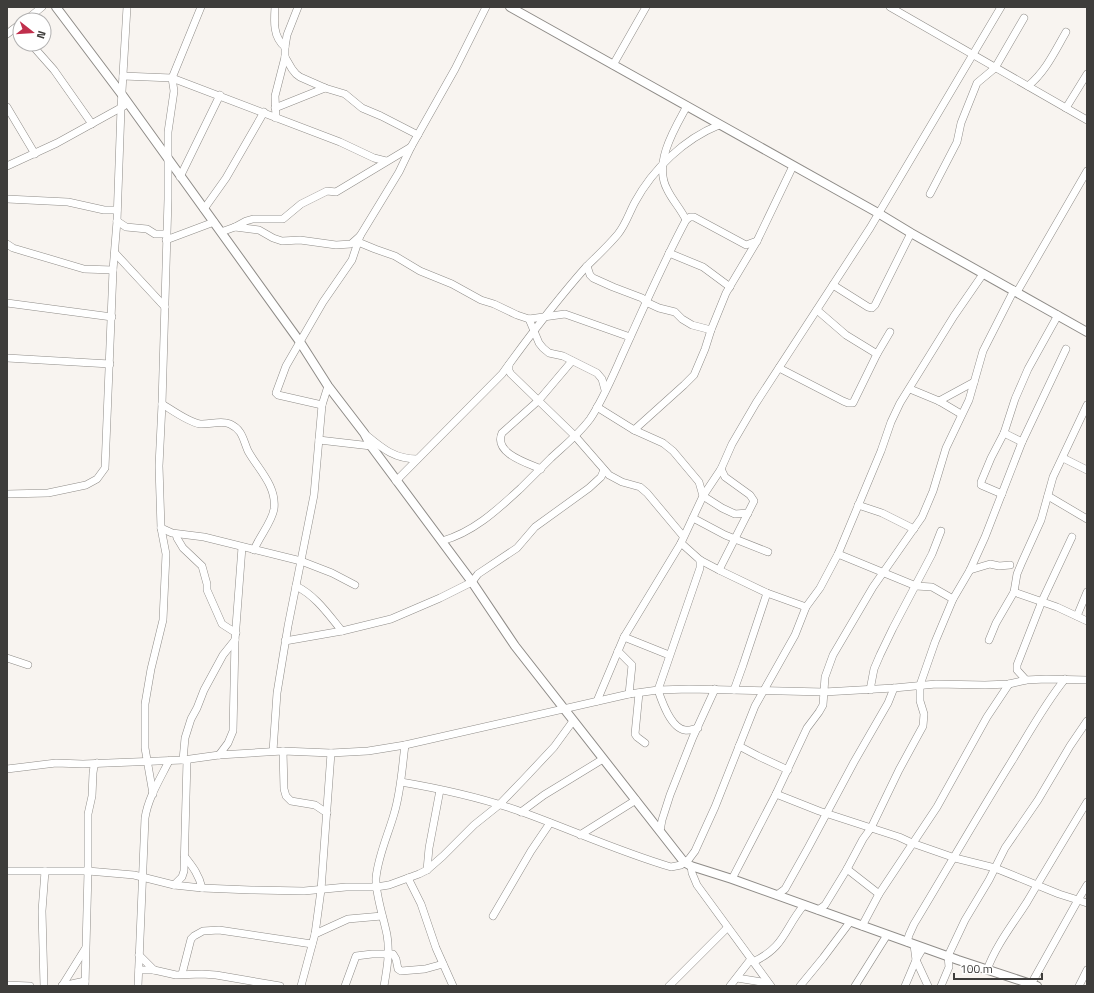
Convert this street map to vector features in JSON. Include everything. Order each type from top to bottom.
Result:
[{"type":"street","points":[[56,7],[123,96]]},
{"type":"street","points":[[7,494],[48,493],[86,485],[92,483],[102,474],[106,463],[113,270],[125,106],[123,96],[123,76],[127,7]]},
{"type":"street","points":[[153,794],[145,748],[145,704],[151,669],[163,620],[166,554],[161,528],[159,466],[168,199],[168,132],[174,91],[172,78],[201,7]]},
{"type":"street","points":[[275,7],[274,24],[276,35],[280,43],[285,47]]},
{"type":"street","points":[[276,118],[275,96],[286,57],[285,47],[291,23],[298,7]]},
{"type":"street","points":[[322,405],[276,394],[286,366],[330,292],[352,260],[359,239],[399,172],[411,147],[455,69],[486,7]]},
{"type":"street","points":[[510,7],[1087,332]]},
{"type":"street","points":[[613,64],[646,7]]},
{"type":"street","points":[[890,7],[1087,120]]},
{"type":"street","points":[[597,701],[624,637],[680,543],[703,496],[721,469],[732,444],[744,423],[878,213],[1001,7]]},
{"type":"street","points":[[930,194],[957,142],[961,123],[977,83],[995,68],[1024,18]]},
{"type":"street","points":[[1028,86],[1039,77],[1046,68],[1066,32]]},
{"type":"street","points":[[38,52],[54,70],[92,124]]},
{"type":"street","points":[[286,57],[296,74],[324,88],[345,94],[362,108],[418,135]]},
{"type":"street","points":[[1066,108],[1087,74]]},
{"type":"street","points":[[123,76],[172,78],[264,112],[340,142],[374,158],[386,161]]},
{"type":"street","points":[[275,108],[324,88]]},
{"type":"street","points":[[180,177],[220,96]]},
{"type":"street","points":[[7,106],[35,154]]},
{"type":"street","points":[[7,166],[35,154],[125,106]]},
{"type":"street","points":[[125,106],[214,222],[300,342],[328,386],[364,433],[371,446],[396,481],[472,582],[515,646],[660,831],[688,864],[697,885],[769,985]]},
{"type":"street","points":[[686,220],[667,189],[662,175],[663,164],[672,132],[687,106]]},
{"type":"street","points":[[204,209],[226,178],[264,112]]},
{"type":"street","points":[[396,481],[502,374],[587,266],[622,228],[635,202],[655,172],[691,140],[719,125]]},
{"type":"street","points":[[221,232],[253,219],[284,219],[301,204],[327,191],[336,192],[411,147]]},
{"type":"street","points":[[634,430],[684,385],[694,374],[730,287],[757,241],[793,166]]},
{"type":"street","points":[[732,879],[788,770],[807,728],[820,712],[823,705],[825,677],[832,655],[883,571],[914,529],[928,505],[946,448],[969,400],[983,351],[1015,291],[1087,171]]},
{"type":"street","points":[[7,199],[68,202],[104,210],[117,210]]},
{"type":"street","points":[[442,541],[453,538],[476,526],[510,498],[575,436],[590,418],[606,390],[669,253],[686,220],[690,217],[694,217],[746,245],[757,241]]},
{"type":"street","points":[[117,221],[126,227],[147,230],[166,237],[214,222]]},
{"type":"street","points":[[236,227],[259,230],[273,238],[282,240],[300,240],[336,245],[351,244],[359,239]]},
{"type":"street","points":[[833,285],[872,308],[875,305],[911,233]]},
{"type":"street","points":[[359,239],[375,249],[396,256],[420,271],[452,284],[481,300],[529,319],[546,318],[559,314],[570,315],[630,337]]},
{"type":"street","points":[[7,244],[13,248],[80,268],[113,270]]},
{"type":"street","points":[[115,253],[165,307]]},
{"type":"street","points":[[669,253],[703,267],[730,287]]},
{"type":"street","points":[[587,266],[590,275],[593,278],[642,298],[646,302],[659,308],[675,312],[686,322],[692,325],[711,330]]},
{"type":"street","points":[[688,864],[708,825],[756,706],[795,635],[806,607],[820,588],[838,554],[900,403],[951,321],[983,274]]},
{"type":"street","points":[[7,303],[112,317]]},
{"type":"street","points":[[817,310],[846,335],[877,354]]},
{"type":"street","points":[[1002,494],[981,485],[991,458],[1004,433],[1015,399],[1028,369],[1058,316]]},
{"type":"street","points":[[529,319],[539,343],[543,348],[549,353],[563,356],[597,373],[602,379],[606,390]]},
{"type":"street","points":[[779,368],[850,404],[855,401],[877,354],[890,332]]},
{"type":"street","points":[[822,909],[871,828],[899,770],[924,726],[924,714],[920,701],[920,685],[935,642],[953,599],[970,570],[989,528],[1022,442],[1066,349]]},
{"type":"street","points":[[7,358],[110,364]]},
{"type":"street","points":[[541,469],[509,454],[500,444],[500,438],[502,433],[539,400],[572,361]]},
{"type":"street","points":[[509,365],[509,371],[515,378],[575,436],[605,474],[622,482],[640,487],[647,493],[683,536]]},
{"type":"street","points":[[502,374],[515,378]]},
{"type":"street","points":[[939,401],[974,382]]},
{"type":"street","points":[[273,751],[277,693],[285,641],[315,489],[322,405],[328,386]]},
{"type":"street","points":[[910,388],[939,401],[961,414]]},
{"type":"street","points":[[162,404],[198,424],[226,423],[236,427],[242,435],[249,452],[266,477],[274,501],[274,511],[272,517],[259,538],[254,550]]},
{"type":"street","points":[[989,640],[996,623],[1014,592],[1022,562],[1041,520],[1053,477],[1085,416],[1087,405]]},
{"type":"street","points":[[597,407],[634,430],[663,443],[673,451],[699,482],[703,496],[735,514],[748,513]]},
{"type":"street","points":[[364,433],[377,444],[397,457],[417,459]]},
{"type":"street","points":[[1004,433],[1022,442]]},
{"type":"street","points":[[319,440],[371,446]]},
{"type":"street","points":[[1063,458],[1087,470]]},
{"type":"street","points":[[719,570],[754,501],[753,498],[724,478],[721,469]]},
{"type":"street","points":[[285,641],[342,631],[391,619],[472,582],[478,574],[517,548],[535,527],[575,500],[605,474]]},
{"type":"street","points":[[699,482],[713,481],[724,478]]},
{"type":"street","points":[[1048,496],[1087,519]]},
{"type":"street","points":[[858,505],[882,513],[914,529]]},
{"type":"street","points":[[693,518],[768,552]]},
{"type":"street","points":[[161,528],[176,534],[204,537],[301,560],[332,573],[355,585]]},
{"type":"street","points":[[870,690],[874,669],[880,655],[932,554],[941,531]]},
{"type":"street","points":[[176,534],[183,548],[202,566],[207,584],[207,590],[222,624],[235,637]]},
{"type":"street","points":[[1026,680],[1017,670],[1017,665],[1042,601],[1072,537]]},
{"type":"street","points":[[680,543],[702,564],[719,570],[767,593],[806,607]]},
{"type":"street","points":[[219,755],[228,743],[233,731],[235,637],[242,547]]},
{"type":"street","points":[[838,554],[883,571],[916,586],[932,587],[953,599]]},
{"type":"street","points":[[970,570],[990,564],[999,566],[1022,562]]},
{"type":"street","points":[[698,728],[682,730],[677,727],[664,707],[658,690],[702,564]]},
{"type":"street","points":[[1010,565],[1018,574]]},
{"type":"street","points":[[296,586],[310,594],[322,606],[342,631]]},
{"type":"street","points":[[1014,592],[1042,601],[1087,620]]},
{"type":"street","points":[[1077,616],[1087,592]]},
{"type":"street","points":[[734,690],[767,593]]},
{"type":"street","points":[[174,885],[182,877],[185,857],[185,738],[191,719],[204,690],[223,655],[235,637]]},
{"type":"street","points":[[624,637],[669,655]]},
{"type":"street","points":[[618,651],[632,665],[629,694]]},
{"type":"street","points":[[7,658],[28,665]]},
{"type":"street","points":[[739,678],[756,706]]},
{"type":"street","points":[[928,986],[916,960],[909,935],[914,924],[955,858],[987,800],[1051,697],[1065,679]]},
{"type":"street","points":[[7,769],[56,763],[83,764],[185,760],[219,755],[273,751],[331,753],[368,751],[405,745],[629,694],[658,690],[715,689],[764,692],[824,692],[870,690],[920,685],[1009,684],[1026,680],[1087,680]]},
{"type":"street","points":[[824,683],[835,691]]},
{"type":"street","points":[[862,926],[879,894],[937,807],[987,717],[1009,684]]},
{"type":"street","points":[[603,688],[611,698]]},
{"type":"street","points":[[776,895],[785,889],[888,703],[894,688]]},
{"type":"street","points":[[660,831],[666,807],[715,689]]},
{"type":"street","points":[[639,693],[635,734],[645,743]]},
{"type":"street","points":[[7,871],[88,871],[128,874],[174,885],[202,888],[304,891],[346,887],[376,887],[408,878],[427,870],[455,845],[474,825],[499,805],[554,747],[573,721]]},
{"type":"street","points":[[941,986],[949,967],[948,956],[965,920],[1005,848],[1038,800],[1070,746],[1087,721]]},
{"type":"street","points":[[384,986],[388,954],[387,936],[376,887],[376,879],[381,853],[394,815],[401,782],[405,745]]},
{"type":"street","points":[[739,746],[788,770]]},
{"type":"street","points":[[283,751],[284,789],[286,796],[291,801],[315,805],[327,814]]},
{"type":"street","points":[[301,986],[315,934],[321,890],[331,753]]},
{"type":"street","points":[[521,812],[544,795],[603,759]]},
{"type":"street","points":[[138,986],[144,818],[153,794],[169,761]]},
{"type":"street","points":[[62,986],[85,984],[88,814],[92,796],[94,766],[97,763]]},
{"type":"street","points":[[401,782],[499,805],[671,867],[688,864],[804,905],[822,909],[850,922],[1032,985],[1087,885]]},
{"type":"street","points":[[427,870],[429,848],[440,790]]},
{"type":"street","points":[[776,794],[955,858],[995,868],[1087,903]]},
{"type":"street","points":[[580,835],[636,800]]},
{"type":"street","points":[[987,970],[990,960],[1000,942],[1037,885],[1087,802]]},
{"type":"street","points":[[493,916],[531,851],[550,823]]},
{"type":"street","points":[[862,825],[864,839]]},
{"type":"street","points":[[185,857],[197,872],[202,888]]},
{"type":"street","points":[[847,869],[879,894]]},
{"type":"street","points":[[44,986],[42,911],[45,871]]},
{"type":"street","points":[[408,878],[421,904],[443,964],[453,986]]},
{"type":"street","points":[[785,889],[785,898]]},
{"type":"street","points":[[730,986],[752,961],[763,958],[779,944],[797,913],[804,905]]},
{"type":"street","points":[[315,934],[348,919],[382,916]]},
{"type":"street","points":[[800,986],[850,922]]},
{"type":"street","points":[[669,986],[727,928]]},
{"type":"street","points":[[182,974],[191,939],[203,932],[219,930],[312,944]]},
{"type":"street","points":[[855,986],[887,935]]},
{"type":"street","points":[[905,986],[916,960],[924,948]]},
{"type":"street","points":[[62,986],[85,949]]},
{"type":"street","points":[[346,986],[356,956],[364,954],[394,955],[399,970],[425,969],[443,964]]},
{"type":"street","points":[[139,955],[154,970]]},
{"type":"street","points":[[139,970],[154,970],[171,974],[216,975],[280,986]]},
{"type":"street","points":[[1079,986],[1087,970]]},
{"type":"street","points":[[737,978],[769,985]]},
{"type":"street","points":[[7,985],[30,986]]}]
